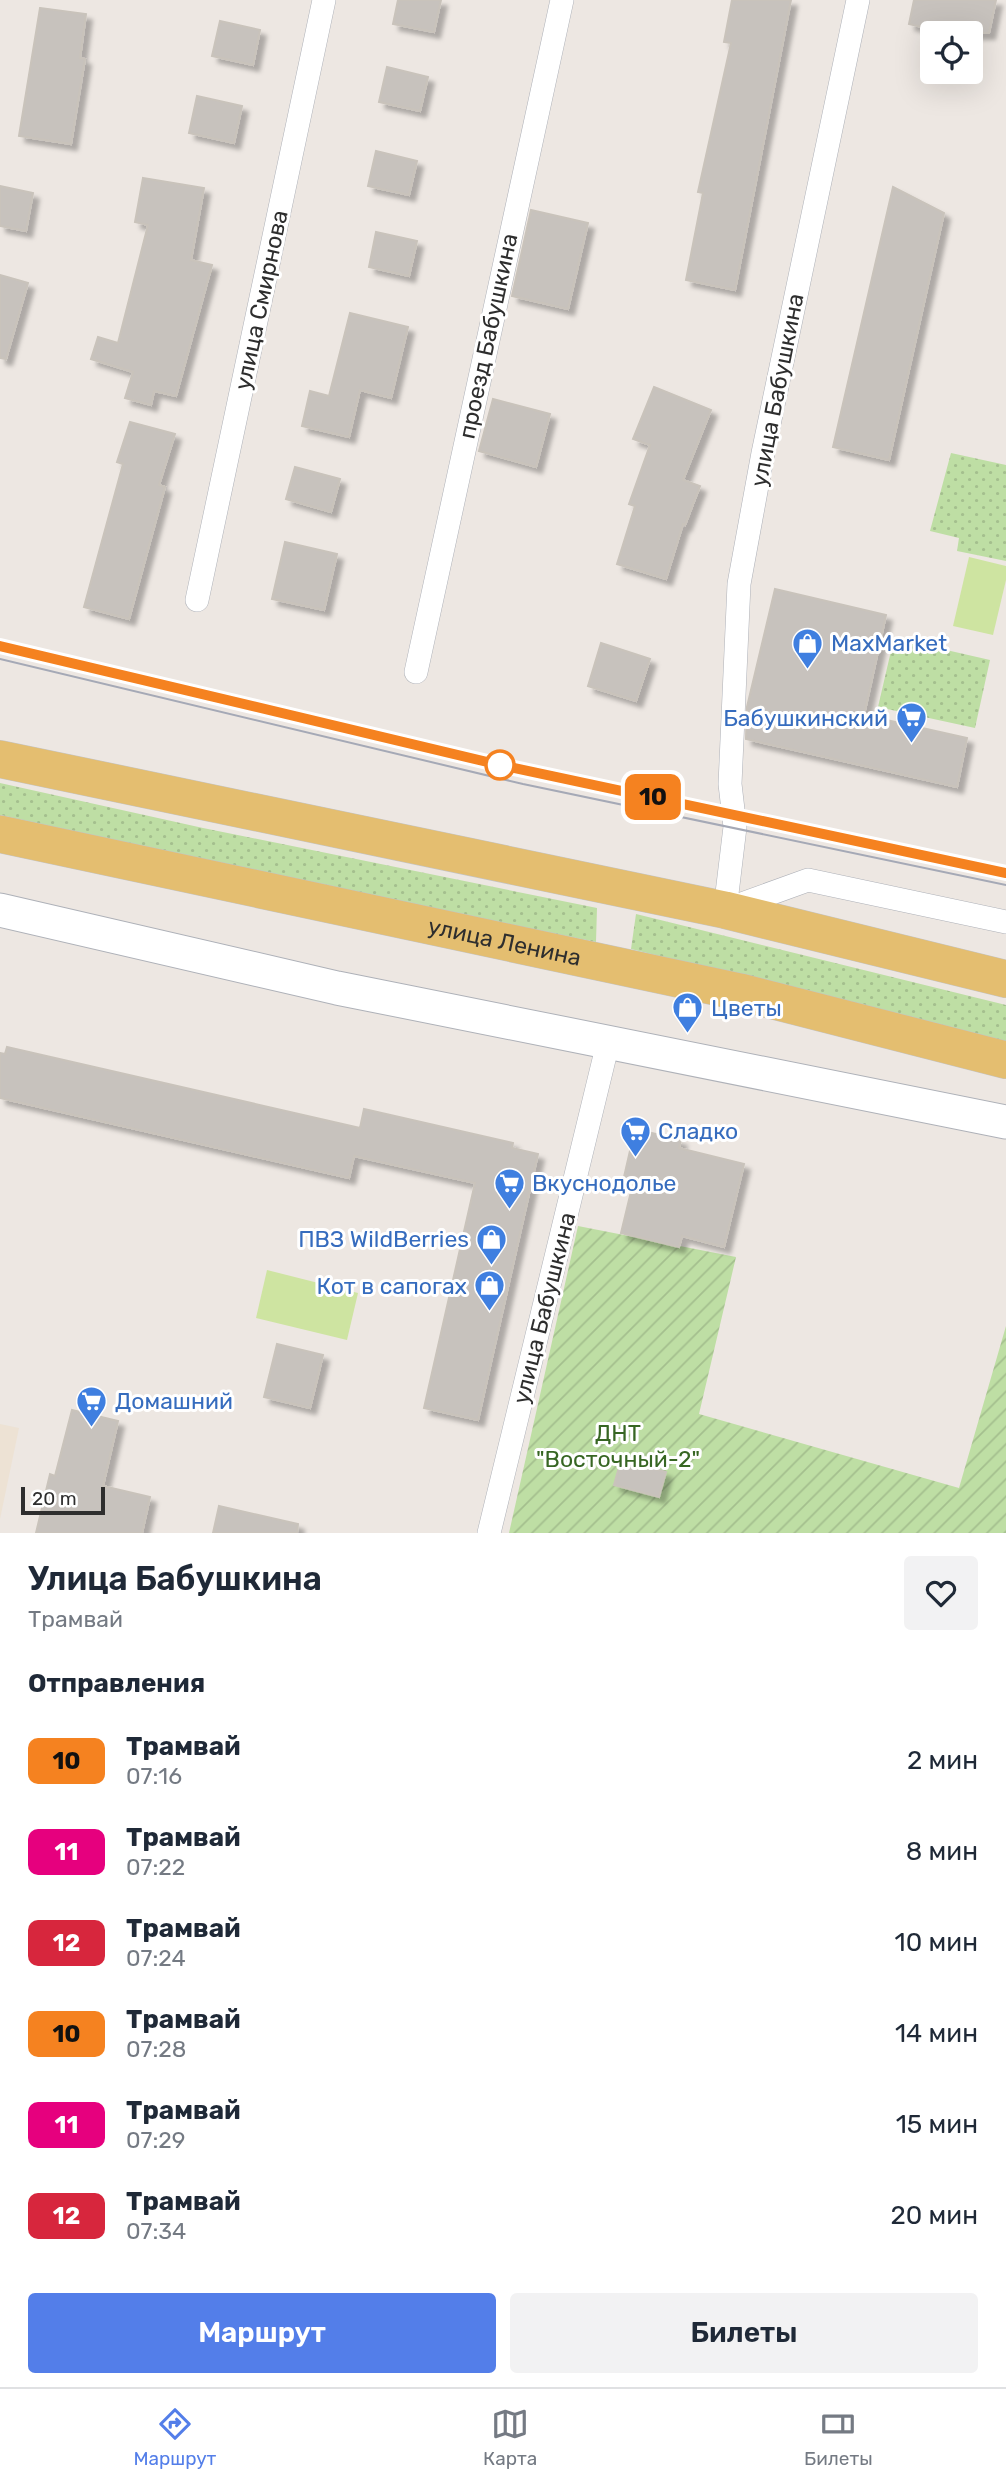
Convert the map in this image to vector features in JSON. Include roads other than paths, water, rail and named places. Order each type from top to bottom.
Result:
[{"type":"main road","points":[[0,759],[725,910],[1006,979]]},
{"type":"main road","name":"улица Ленина","points":[[0,834],[740,992],[1006,1060]]},
{"type":"street","name":"улица Смирнова","points":[[197,600],[324,0]]},
{"type":"street","name":"проезд Бабушкина","points":[[415,671],[562,0]]},
{"type":"street","name":"улица Бабушкина","points":[[725,910],[735,827],[730,784],[739,584],[763,453],[858,0]]},
{"type":"street","points":[[725,910],[808,880],[1006,922]]},
{"type":"street","points":[[0,910],[337,988],[1006,1122]]},
{"type":"street","name":"улица Бабушкина","points":[[489,1533],[608,1043]]},
{"type":"tram line","points":[[0,646],[500,765],[1006,872]]},
{"type":"tram line","name":"10","points":[[0,646],[500,765],[1006,873]]},
{"type":"tram line","points":[[0,659],[523,784],[1006,885]]},
{"type":"place","name":"MaxMarket","points":[[808,670]]},
{"type":"place","name":"Бабушкинский","points":[[911,745]]},
{"type":"place","name":"Цветы","points":[[688,1035]]},
{"type":"place","name":"Сладко","points":[[635,1158]]},
{"type":"place","name":"Вкуснодолье","points":[[509,1210]]},
{"type":"place","name":"ПВЗ WildBerries","points":[[492,1266]]},
{"type":"place","name":"Кот в сапогах","points":[[490,1313]]},
{"type":"place","name":"Домашний","points":[[92,1428]]},
{"type":"park label","name":"ДНТ \"Восточный-2\"","points":[[618,1446]]}]
